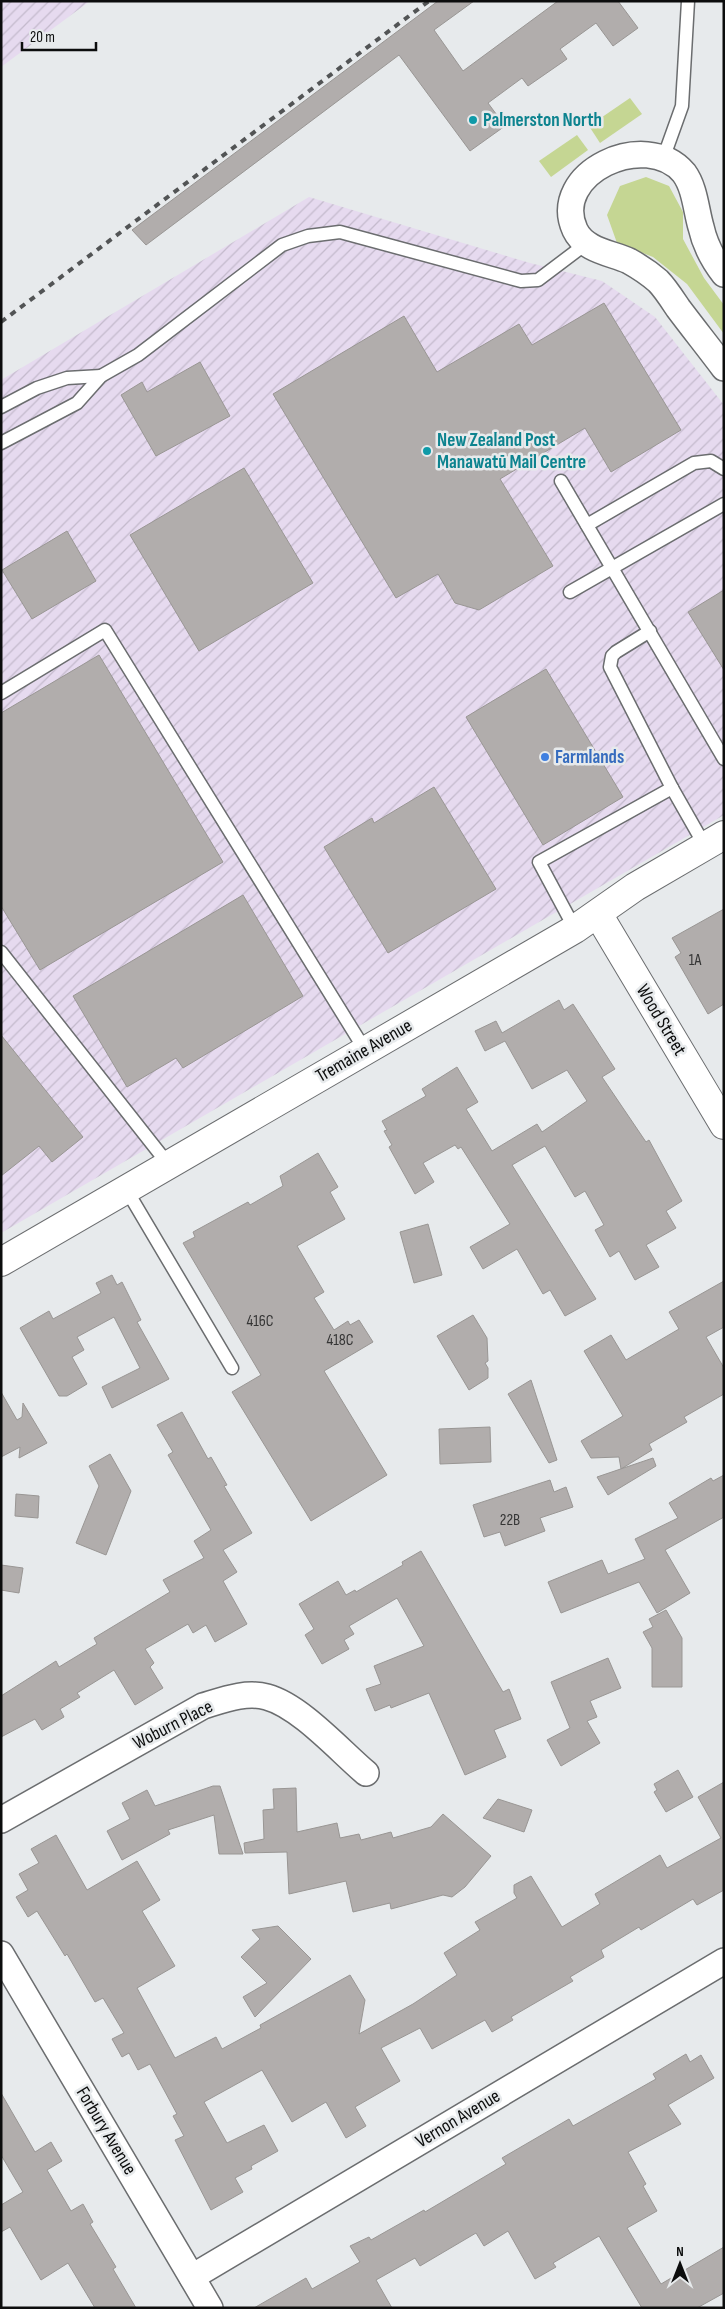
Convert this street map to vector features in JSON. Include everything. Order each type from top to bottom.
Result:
[{"type":"main road","name":"Tremaine Avenue","points":[[1,1262],[575,929],[635,887],[714,841]]},
{"type":"main road","name":"Wood Street","points":[[598,914],[724,1125]]},
{"type":"street","points":[[724,274],[711,257],[701,229],[695,197],[683,173],[663,158],[643,153],[620,157],[598,167],[580,184],[572,199],[571,214],[575,231],[587,243],[605,254],[629,261],[658,281],[724,368]]},
{"type":"street","name":"Woburn Place","points":[[1,1820],[203,1706],[238,1696],[266,1696],[291,1706],[366,1773]]},
{"type":"street","name":"Forbury Avenue","points":[[1,1954],[210,2308]]},
{"type":"street","name":"Vernon Avenue","points":[[192,2277],[724,1961]]},
{"type":"lane","points":[[663,158],[682,106],[688,1]]},
{"type":"lane","points":[[1,442],[77,402],[101,376],[138,355],[282,245],[308,236],[340,232],[521,281],[538,280],[587,243]]},
{"type":"lane","points":[[1,407],[37,388],[67,378],[101,376]]},
{"type":"lane","points":[[587,525],[694,463],[711,461],[724,469]]},
{"type":"lane","points":[[561,481],[724,759]]},
{"type":"lane","points":[[570,592],[724,504]]},
{"type":"lane","points":[[1,692],[105,630],[365,1050]]},
{"type":"lane","points":[[650,631],[616,652],[610,662],[611,672],[672,788],[714,841]]},
{"type":"lane","points":[[575,929],[539,862],[672,788]]},
{"type":"lane","points":[[1,952],[168,1164]]},
{"type":"lane","points":[[126,1189],[232,1368]]},
{"type":"shaded area","points":[[1,1],[90,1],[1,67]]},
{"type":"shaded area","points":[[309,197],[530,263],[602,281],[655,317],[724,405],[724,815],[1,1233],[1,380]]},
{"type":"green space","points":[[630,98],[642,114],[600,143],[589,126]]},
{"type":"green space","points":[[577,135],[588,150],[551,177],[539,161]]},
{"type":"green space","points":[[646,177],[669,186],[683,212],[683,239],[704,278],[724,305],[724,334],[687,284],[653,257],[617,243],[607,215],[620,186]]},
{"type":"building","name":"Palmerston North","points":[[438,1],[474,1],[434,30],[463,71],[558,1],[618,1],[638,28],[613,46],[596,23],[560,49],[567,59],[528,86],[522,78],[488,103],[505,126],[470,151],[399,55],[146,245],[132,230]]},
{"type":"building","name":"New Zealand Post Manawatū Mail Centre","points":[[604,303],[681,430],[611,472],[585,428],[500,479],[553,566],[479,610],[455,603],[438,574],[396,598],[273,394],[404,316],[437,372],[519,324],[532,345]]},
{"type":"building","points":[[200,362],[230,416],[156,456],[121,395],[142,382],[147,392]]},
{"type":"building","points":[[244,468],[313,583],[199,651],[130,535]]},
{"type":"building","points":[[67,531],[96,581],[32,619],[2,570]]},
{"type":"building","points":[[724,590],[724,670],[688,612]]},
{"type":"building","points":[[99,655],[223,862],[40,970],[1,906],[1,713]]},
{"type":"building","name":"Farmlands","points":[[546,669],[623,797],[543,845],[466,717]]},
{"type":"building","points":[[434,787],[496,889],[388,953],[324,847],[372,818],[374,823]]},
{"type":"building","points":[[243,895],[303,996],[183,1068],[176,1058],[127,1087],[73,996]]},
{"type":"building","points":[[724,909],[724,1004],[708,1014],[675,957],[681,953],[672,938]]},
{"type":"building","points":[[559,1000],[564,1010],[573,1004],[615,1069],[602,1077],[646,1142],[649,1140],[682,1201],[666,1211],[676,1228],[646,1245],[659,1267],[635,1280],[619,1251],[610,1257],[595,1230],[604,1225],[585,1191],[575,1197],[545,1146],[512,1165],[596,1299],[565,1316],[550,1290],[543,1294],[517,1249],[483,1269],[470,1247],[510,1224],[461,1147],[458,1149],[455,1145],[423,1163],[434,1182],[415,1194],[389,1147],[392,1145],[384,1131],[387,1130],[382,1121],[426,1096],[422,1089],[457,1067],[478,1102],[466,1109],[492,1151],[537,1124],[542,1132],[587,1101],[567,1070],[532,1089],[505,1041],[485,1051],[475,1031],[496,1021],[502,1033]]},
{"type":"building","points":[[1,1035],[83,1137],[52,1162],[39,1146],[1,1176]]},
{"type":"building","points":[[318,1153],[338,1187],[330,1192],[345,1219],[297,1246],[324,1292],[314,1298],[334,1330],[348,1321],[350,1325],[359,1320],[373,1342],[324,1371],[387,1475],[311,1521],[232,1392],[261,1375],[183,1243],[195,1237],[193,1232],[248,1202],[250,1205],[283,1186],[280,1176]]},
{"type":"building","points":[[428,1224],[442,1275],[414,1283],[400,1232]]},
{"type":"building","points":[[112,1275],[117,1285],[122,1282],[141,1320],[137,1322],[169,1379],[112,1408],[102,1387],[140,1368],[114,1317],[77,1337],[84,1350],[72,1357],[87,1384],[67,1396],[59,1396],[20,1328],[49,1311],[53,1319],[101,1293],[96,1283]]},
{"type":"building","points":[[724,1281],[724,1327],[706,1337],[724,1368],[724,1394],[684,1417],[687,1422],[649,1444],[652,1450],[621,1469],[619,1457],[591,1458],[581,1441],[623,1416],[584,1351],[611,1335],[626,1360],[679,1329],[669,1312]]},
{"type":"building","points":[[473,1315],[487,1338],[488,1361],[485,1363],[488,1368],[488,1378],[469,1390],[437,1336]]},
{"type":"building","points":[[531,1380],[557,1460],[549,1463],[508,1394]]},
{"type":"building","points":[[1,1392],[17,1420],[22,1417],[23,1403],[47,1443],[19,1458],[20,1447],[1,1457]]},
{"type":"building","points":[[182,1412],[208,1459],[211,1457],[227,1485],[224,1486],[252,1533],[223,1550],[237,1572],[223,1581],[247,1624],[215,1642],[206,1625],[193,1633],[188,1624],[145,1649],[154,1663],[150,1667],[163,1688],[135,1705],[114,1670],[77,1693],[80,1697],[60,1709],[64,1717],[42,1730],[35,1719],[1,1737],[1,1696],[56,1661],[59,1667],[97,1644],[94,1638],[170,1592],[163,1580],[204,1558],[194,1541],[211,1530],[168,1455],[173,1452],[157,1425]]},
{"type":"building","points":[[490,1427],[491,1462],[440,1464],[439,1429]]},
{"type":"building","points":[[110,1454],[131,1491],[106,1555],[76,1543],[99,1486],[89,1466]]},
{"type":"building","points":[[653,1458],[656,1466],[608,1495],[597,1477]]},
{"type":"building","points":[[724,1475],[724,1517],[665,1550],[690,1593],[657,1613],[639,1582],[561,1613],[548,1582],[602,1560],[608,1574],[645,1559],[635,1539],[678,1518],[669,1503],[711,1478],[713,1481]]},
{"type":"building","points":[[550,1480],[554,1492],[566,1487],[573,1507],[540,1518],[545,1531],[505,1546],[500,1532],[484,1537],[473,1505]]},
{"type":"building","points":[[16,1494],[39,1496],[38,1518],[15,1516]]},
{"type":"building","points":[[421,1551],[503,1692],[509,1689],[521,1719],[494,1730],[506,1757],[465,1775],[429,1693],[391,1708],[390,1705],[375,1711],[366,1689],[381,1684],[374,1666],[424,1646],[397,1598],[349,1626],[354,1634],[344,1640],[349,1649],[322,1664],[305,1635],[314,1629],[299,1604],[338,1581],[346,1595],[355,1590],[356,1592],[403,1565],[402,1562]]},
{"type":"building","points":[[1,1565],[23,1568],[19,1593],[1,1590]]},
{"type":"building","points":[[666,1610],[682,1638],[682,1687],[652,1687],[652,1648],[643,1632],[653,1627],[649,1619]]},
{"type":"building","points":[[608,1658],[621,1688],[590,1701],[597,1717],[587,1721],[600,1743],[561,1766],[547,1740],[570,1728],[551,1682]]},
{"type":"building","points":[[678,1770],[693,1797],[666,1812],[654,1792],[657,1790],[654,1784]]},
{"type":"building","points":[[724,1782],[724,1890],[697,1905],[693,1899],[641,1930],[639,1927],[601,1950],[604,1957],[570,1977],[573,1981],[511,2017],[513,2020],[492,2032],[485,2020],[432,2049],[420,2028],[381,2048],[400,2081],[355,2107],[366,2126],[346,2138],[326,2102],[292,2122],[262,2070],[204,2102],[227,2143],[264,2125],[278,2151],[251,2166],[252,2169],[235,2178],[243,2192],[211,2210],[175,2140],[184,2136],[173,2116],[177,2114],[150,2064],[138,2070],[129,2053],[122,2057],[112,2039],[124,2033],[103,1998],[95,2002],[67,1954],[65,1956],[37,1911],[28,1917],[16,1897],[28,1890],[19,1874],[39,1863],[31,1849],[56,1835],[87,1890],[137,1861],[160,1900],[142,1911],[175,1966],[137,1988],[175,2058],[216,2037],[222,2049],[261,2028],[260,2025],[350,1975],[365,2000],[359,2034],[413,2004],[457,1975],[444,1953],[480,1930],[475,1922],[517,1898],[514,1893],[514,1885],[531,1876],[562,1927],[600,1904],[595,1894],[660,1855],[667,1868],[721,1838],[698,1797]]},
{"type":"building","points":[[213,1786],[220,1786],[243,1854],[219,1854],[214,1815],[168,1830],[170,1834],[122,1860],[107,1831],[130,1819],[122,1803],[147,1790],[155,1806]]},
{"type":"building","points":[[296,1788],[297,1832],[337,1823],[340,1838],[359,1834],[361,1840],[391,1832],[393,1838],[431,1827],[443,1814],[491,1856],[465,1887],[452,1897],[443,1895],[391,1909],[390,1903],[353,1912],[346,1881],[289,1894],[287,1852],[245,1853],[244,1843],[264,1839],[263,1810],[274,1809],[273,1789]]},
{"type":"building","points":[[498,1799],[532,1810],[524,1832],[483,1818]]},
{"type":"building","points":[[278,1926],[311,1959],[255,2017],[243,1997],[267,1983],[241,1957],[260,1939],[252,1930]]},
{"type":"building","points":[[686,2054],[690,2062],[701,2055],[714,2078],[668,2105],[681,2124],[628,2152],[646,2184],[643,2186],[657,2211],[627,2228],[661,2284],[724,2247],[724,2293],[697,2308],[642,2308],[599,2236],[553,2263],[556,2267],[535,2279],[508,2231],[484,2246],[476,2233],[420,2266],[415,2258],[376,2280],[392,2308],[254,2308],[306,2278],[312,2289],[360,2262],[350,2246],[369,2237],[371,2240],[424,2210],[425,2212],[506,2164],[502,2158],[569,2119],[573,2126],[656,2079],[653,2074]]},
{"type":"building","points":[[1,2093],[35,2152],[51,2142],[62,2161],[47,2170],[71,2211],[83,2204],[93,2222],[90,2224],[116,2267],[113,2269],[136,2308],[95,2308],[68,2263],[41,2280],[10,2227],[1,2232],[1,2205],[23,2192],[1,2155]]},
{"type":"railway","points":[[1,322],[429,1]]},
{"type":"place","name":"Palmerston North","points":[[473,120]]},
{"type":"place","name":"New Zealand Post Manawatū Mail Centre","points":[[427,451]]},
{"type":"place","name":"Farmlands","points":[[545,757]]}]
